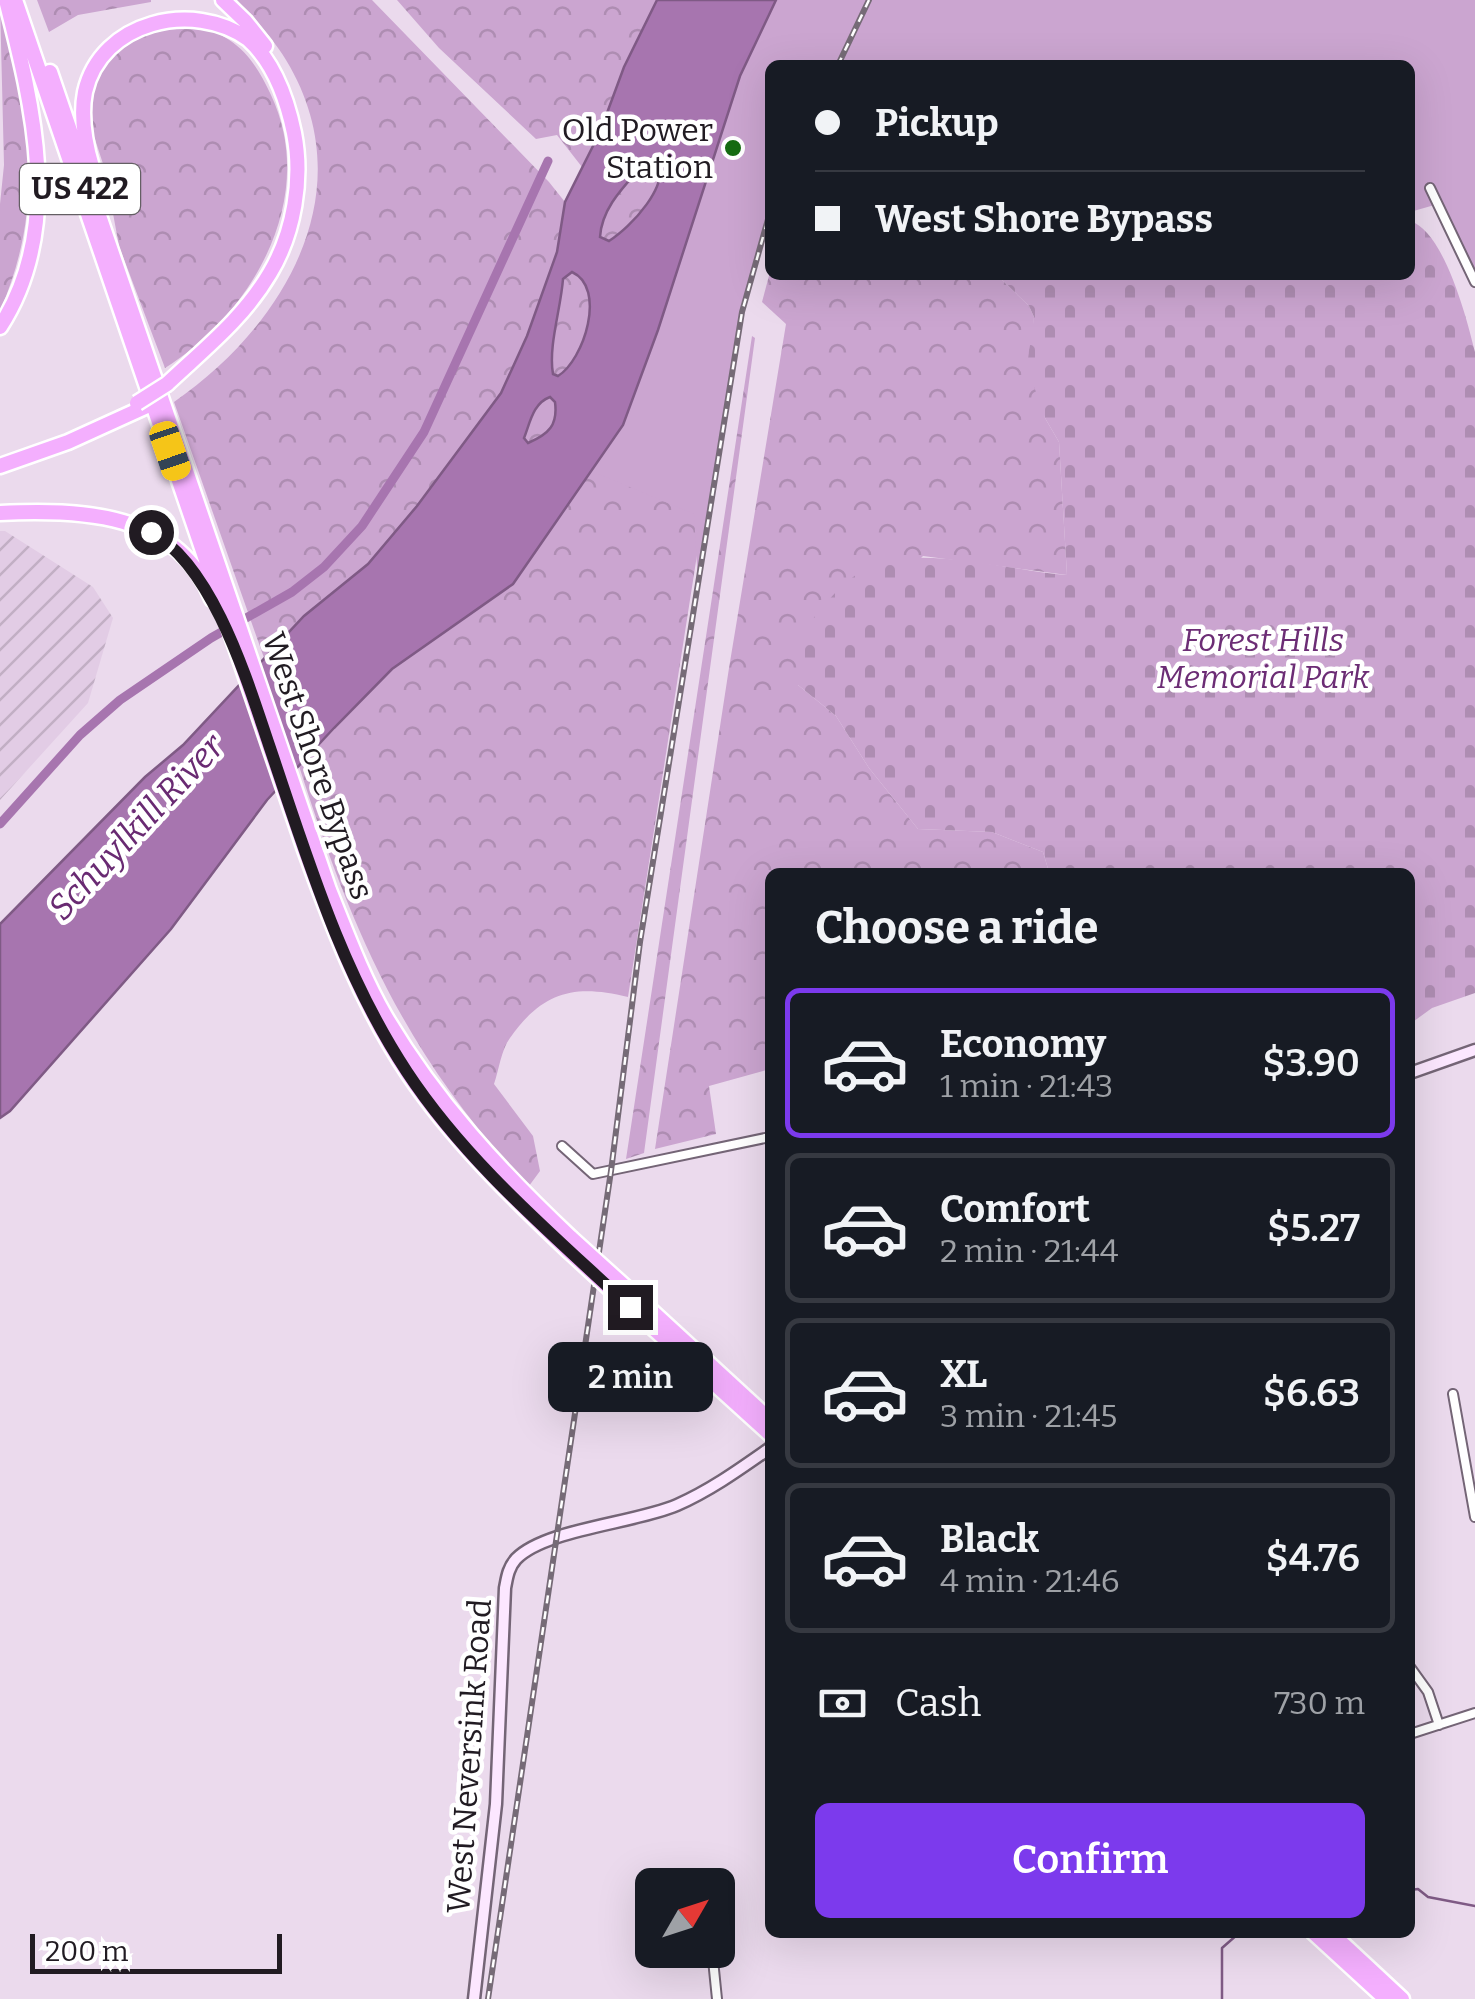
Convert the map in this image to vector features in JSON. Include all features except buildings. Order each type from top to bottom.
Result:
[{"type":"highway","points":[[0,327],[17,297],[28,265],[38,194],[33,120],[6,0]]},
{"type":"highway","name":"West Shore Bypass","points":[[16,0],[309,845]]},
{"type":"highway","name":"West Shore Bypass","points":[[25,0],[117,265],[254,701],[309,845],[384,1014],[406,1050],[477,1144],[570,1244],[765,1416]]},
{"type":"highway","points":[[0,466],[82,436],[168,388],[218,350],[258,304],[285,258],[301,208],[302,139],[289,90],[275,61],[256,34],[223,0]]},
{"type":"highway","points":[[117,265],[84,134],[83,103],[88,80],[111,44],[148,21],[178,14],[222,23],[256,47],[282,92],[296,140],[294,207],[278,255],[252,300],[168,388]]},
{"type":"highway","points":[[0,456],[141,405]]},
{"type":"highway","points":[[0,512],[83,513],[151,532],[196,570],[228,616]]},
{"type":"highway","name":"West Shore Bypass","points":[[632,1300],[765,1429]]},
{"type":"highway","points":[[1320,1938],[1386,1999]]},
{"type":"highway","points":[[1336,1938],[1402,1999]]},
{"type":"street","points":[[1430,188],[1475,282]]},
{"type":"street","points":[[1415,1072],[1475,1050]]},
{"type":"street","points":[[562,1146],[593,1174],[765,1138]]},
{"type":"street","points":[[1453,1394],[1475,1518]]},
{"type":"street","name":"West Neversink Road","points":[[474,1999],[496,1804],[505,1588],[510,1566],[526,1552],[557,1538],[675,1506],[712,1488],[765,1451]]},
{"type":"street","points":[[1415,1675],[1428,1692],[1439,1724]]},
{"type":"street","points":[[1415,1732],[1475,1713]]},
{"type":"street","points":[[714,1968],[717,1999]]},
{"type":"shaded area","points":[[0,531],[93,587],[113,618],[88,703],[0,800]]},
{"type":"green space","points":[[37,0],[151,2],[78,15],[49,32]]},
{"type":"green space","points":[[237,0],[372,0],[565,202],[557,252],[527,336],[501,393],[417,506],[368,564],[304,616],[264,658],[174,402],[214,371],[279,294],[301,251],[315,205],[317,157],[308,109],[281,52]]},
{"type":"green space","points":[[397,0],[657,0],[582,167],[557,135],[536,139],[439,48]]},
{"type":"green space","points":[[736,0],[1475,0],[1475,282],[1438,204],[1415,211],[1415,60],[765,60],[765,226],[742,312],[698,584],[694,514],[551,454]]},
{"type":"green space","points":[[0,3],[25,120],[28,195],[15,271],[0,311],[4,165]]},
{"type":"green space","points":[[189,23],[230,40],[249,57],[271,95],[284,134],[287,173],[282,212],[269,249],[250,284],[197,345],[165,368],[119,246],[105,170],[92,130],[92,94],[102,69],[123,44],[142,33]]},
{"type":"green space","points":[[659,157],[659,180],[647,205],[609,241],[600,237],[617,195],[648,158]]},
{"type":"green space","name":"Forest Hills Memorial Park","points":[[1415,224],[1433,241],[1460,299],[1475,352],[1475,993],[1432,1008],[1415,1020],[1415,868],[1048,868],[1043,852],[992,832],[918,829],[869,768],[836,716],[798,685],[796,640],[846,582],[867,568],[887,561],[937,558],[1067,575],[1059,442],[1045,418],[1027,366],[1034,317],[1029,306],[1002,280],[1415,280]]},
{"type":"green space","points":[[572,272],[583,280],[588,293],[588,324],[576,355],[558,376],[553,374],[553,340],[563,278]]},
{"type":"green space","points":[[768,280],[1002,280],[1029,306],[1034,317],[1045,418],[1059,442],[1067,575],[923,556],[798,685],[836,716],[869,768],[918,829],[992,832],[1043,852],[1048,868],[765,868],[765,1070],[709,1086],[716,1134],[655,1149],[786,324],[762,302]]},
{"type":"green space","points":[[734,318],[628,997],[592,991],[548,1001],[522,1022],[510,1038],[494,1084],[533,1136],[540,1171],[529,1186],[449,1090],[388,991],[340,884],[299,766],[392,669],[513,584],[623,425]]},
{"type":"green space","points":[[752,336],[755,338],[644,1153],[626,1159]]},
{"type":"green space","points":[[550,397],[555,401],[554,423],[547,433],[527,443],[524,439],[533,414]]},
{"type":"water","name":"Schuylkill River","points":[[657,0],[776,0],[740,76],[623,425],[513,584],[392,669],[334,728],[267,800],[171,929],[0,1118],[0,924],[145,777],[183,745],[304,616],[368,564],[417,506],[501,393],[527,336],[557,252],[565,202],[600,132],[624,67]],"holes":[[[658,158],[659,180],[647,204],[609,241],[600,237],[617,195],[648,159]],[[572,272],[583,280],[590,308],[576,355],[558,376],[553,374],[552,352],[563,279]],[[550,397],[555,402],[553,423],[547,432],[528,443],[524,438],[530,420]]]},
{"type":"waterway","points":[[0,824],[80,735],[120,700],[211,638],[292,592],[324,567],[362,526],[424,432],[548,161]]},
{"type":"waterway","points":[[1415,1889],[1428,1897],[1475,1906]]},
{"type":"waterway","points":[[1222,1999],[1222,1948],[1233,1938]]},
{"type":"railway","points":[[840,60],[869,0]]},
{"type":"railway","points":[[488,1999],[611,1171],[640,942],[742,312],[765,230]]},
{"type":"place","name":"Old Power Station","points":[[733,148]]},
{"type":"route","points":[[151,532],[179,552],[208,590],[254,701],[328,915],[350,968],[392,1048],[426,1098],[494,1180],[630,1307]]}]
